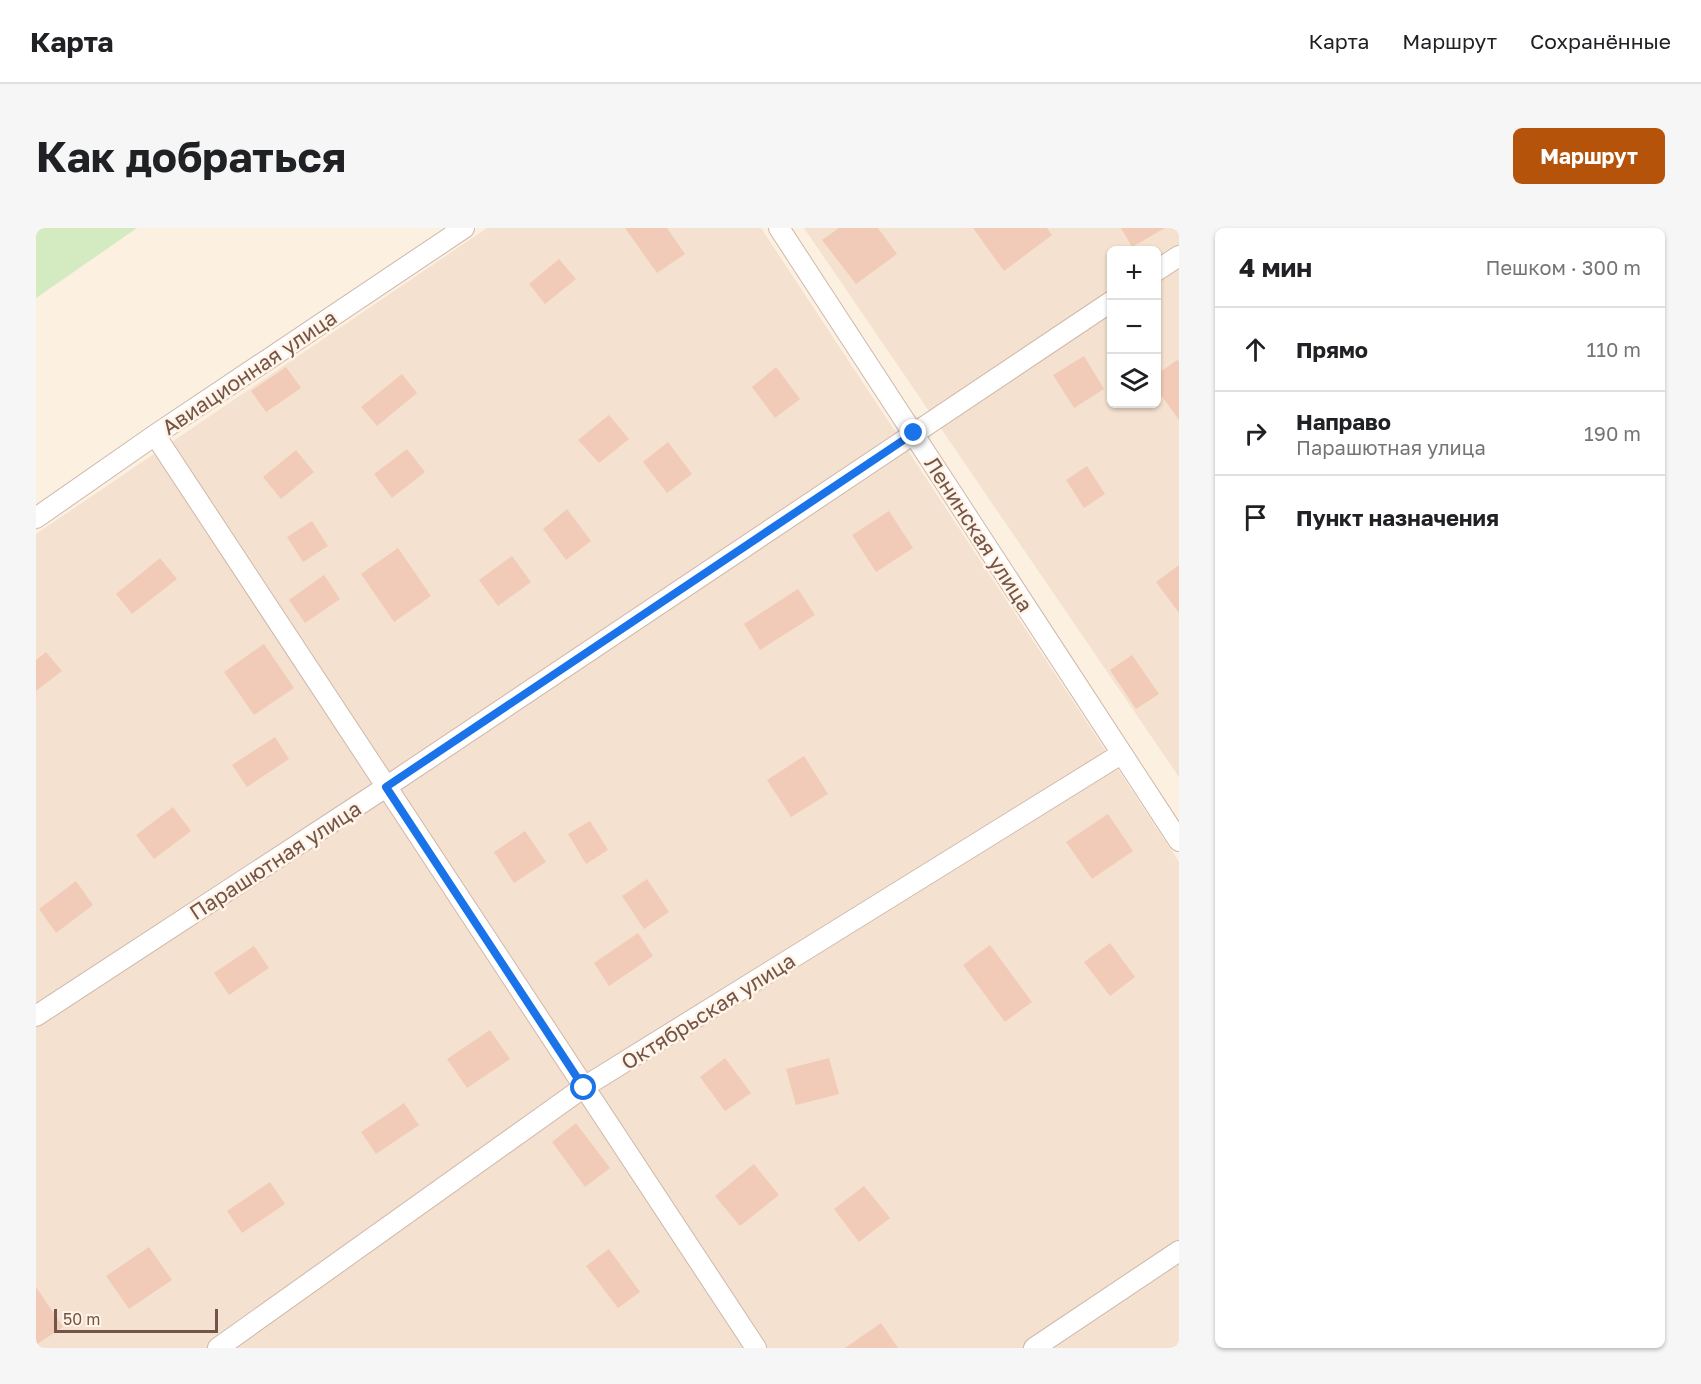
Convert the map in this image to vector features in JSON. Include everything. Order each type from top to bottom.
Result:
[{"type":"street","name":"Авиационная улица","points":[[36,518],[155,435],[464,228]]},
{"type":"street","name":"Ленинская улица","points":[[779,228],[1179,841]]},
{"type":"street","points":[[1161,268],[1179,256]]},
{"type":"street","name":"Парашютная улица","points":[[36,1016],[386,787],[1107,304]]},
{"type":"street","points":[[155,435],[756,1348]]},
{"type":"street","name":"Октябрьская улица","points":[[218,1348],[584,1088],[1122,754]]},
{"type":"street","points":[[1034,1348],[1179,1251]]},
{"type":"shaded area","points":[[487,228],[761,228],[1179,862],[1179,1348],[36,1348],[36,534]]},
{"type":"shaded area","points":[[804,228],[1179,228],[1179,777]]},
{"type":"green space","points":[[36,228],[137,228],[36,298]]},
{"type":"building","points":[[625,228],[667,228],[685,254],[657,273]]},
{"type":"building","points":[[839,228],[878,228],[897,254],[856,284],[822,240]]},
{"type":"building","points":[[973,228],[1047,228],[1052,235],[1004,271]]},
{"type":"building","points":[[1121,228],[1165,228],[1134,246],[1131,246]]},
{"type":"building","points":[[559,259],[576,279],[545,304],[529,284]]},
{"type":"building","points":[[1084,356],[1104,389],[1074,408],[1053,375]]},
{"type":"building","points":[[1177,360],[1179,362],[1179,420],[1161,395],[1161,371]]},
{"type":"building","points":[[286,367],[301,388],[266,412],[251,391]]},
{"type":"building","points":[[776,367],[800,399],[775,418],[752,387]]},
{"type":"building","points":[[402,374],[417,393],[377,426],[361,407]]},
{"type":"building","points":[[609,415],[629,439],[599,463],[578,440]]},
{"type":"building","points":[[668,442],[692,474],[667,493],[643,462]]},
{"type":"building","points":[[407,449],[425,472],[392,498],[374,474]]},
{"type":"building","points":[[296,450],[314,472],[281,499],[263,477]]},
{"type":"building","points":[[1087,466],[1105,494],[1084,508],[1066,480]]},
{"type":"building","points":[[567,509],[591,541],[566,560],[543,529]]},
{"type":"building","points":[[889,511],[913,548],[876,572],[852,535]]},
{"type":"building","points":[[312,521],[328,546],[303,562],[287,537]]},
{"type":"building","points":[[398,548],[431,596],[394,622],[361,574]]},
{"type":"building","points":[[512,556],[531,582],[498,606],[479,580]]},
{"type":"building","points":[[160,558],[177,579],[132,614],[116,594]]},
{"type":"building","points":[[1179,565],[1179,613],[1156,582]]},
{"type":"building","points":[[324,575],[340,599],[305,623],[289,600]]},
{"type":"building","points":[[798,589],[815,615],[760,650],[744,624]]},
{"type":"building","points":[[264,644],[294,688],[254,715],[224,672]]},
{"type":"building","points":[[46,652],[62,671],[36,691],[36,660]]},
{"type":"building","points":[[1132,655],[1159,694],[1136,709],[1110,670]]},
{"type":"building","points":[[275,737],[289,759],[247,787],[232,765]]},
{"type":"building","points":[[804,756],[828,794],[791,817],[767,780]]},
{"type":"building","points":[[173,807],[191,831],[154,859],[136,835]]},
{"type":"building","points":[[1108,814],[1133,851],[1092,879],[1066,842]]},
{"type":"building","points":[[590,821],[608,850],[586,864],[568,834]]},
{"type":"building","points":[[525,831],[546,862],[514,883],[494,852]]},
{"type":"building","points":[[647,879],[669,912],[644,929],[622,896]]},
{"type":"building","points":[[76,881],[93,905],[56,933],[39,909]]},
{"type":"building","points":[[638,933],[653,956],[609,986],[594,963]]},
{"type":"building","points":[[1110,943],[1135,977],[1110,996],[1084,962]]},
{"type":"building","points":[[990,945],[1032,1002],[1005,1022],[963,965]]},
{"type":"building","points":[[254,946],[269,968],[229,995],[214,973]]},
{"type":"building","points":[[490,1030],[510,1059],[467,1088],[447,1059]]},
{"type":"building","points":[[725,1058],[751,1093],[725,1111],[700,1077]]},
{"type":"building","points":[[829,1058],[839,1094],[796,1105],[786,1069]]},
{"type":"building","points":[[404,1103],[419,1125],[376,1154],[361,1132]]},
{"type":"building","points":[[576,1123],[610,1168],[585,1187],[552,1142]]},
{"type":"building","points":[[754,1164],[779,1195],[740,1226],[715,1196]]},
{"type":"building","points":[[270,1182],[285,1204],[242,1233],[227,1211]]},
{"type":"building","points":[[864,1186],[890,1218],[859,1242],[834,1209]]},
{"type":"building","points":[[149,1247],[172,1280],[129,1309],[106,1276]]},
{"type":"building","points":[[609,1249],[640,1292],[618,1308],[586,1266]]},
{"type":"building","points":[[36,1287],[63,1327],[36,1345]]},
{"type":"building","points":[[881,1323],[898,1348],[845,1348]]},
{"type":"route","points":[[584,1088],[386,787],[914,433]]}]
